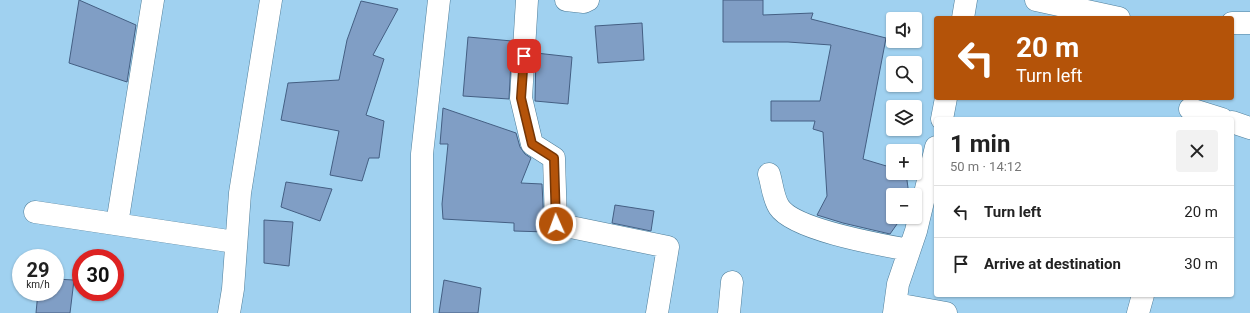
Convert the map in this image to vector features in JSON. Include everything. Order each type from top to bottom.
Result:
[{"type":"street","points":[[117,224],[153,0]]},
{"type":"street","points":[[229,313],[233,289],[235,242],[242,178],[271,0]]},
{"type":"street","points":[[422,313],[422,154],[439,0]]},
{"type":"street","points":[[527,0],[521,98],[532,144],[554,158],[556,224],[668,247],[657,313]]},
{"type":"street","points":[[566,0],[584,2],[588,0]]},
{"type":"street","points":[[963,16],[966,0]]},
{"type":"street","points":[[1036,0],[1110,16]]},
{"type":"street","points":[[1234,23],[1250,23]]},
{"type":"street","points":[[942,117],[946,100]]},
{"type":"street","points":[[1191,109],[1216,117]]},
{"type":"street","points":[[1234,123],[1250,128]]},
{"type":"street","points":[[934,155],[916,231],[898,284],[895,309],[946,313]]},
{"type":"street","points":[[769,174],[779,206],[794,219],[850,239],[909,250]]},
{"type":"street","points":[[35,212],[235,242]]},
{"type":"street","points":[[729,313],[732,282]]},
{"type":"street","points":[[1138,313],[1142,297]]},
{"type":"building","points":[[79,0],[136,25],[127,82],[69,63]]},
{"type":"building","points":[[723,0],[763,0],[763,15],[813,13],[811,19],[886,38],[863,159],[886,166],[886,180],[907,180],[908,188],[886,188],[886,224],[897,224],[890,234],[817,215],[827,196],[823,132],[813,129],[815,121],[771,121],[771,101],[820,101],[831,45],[788,42],[723,42]]},
{"type":"building","points":[[361,1],[398,9],[373,55],[384,59],[366,115],[384,121],[379,158],[369,158],[362,181],[330,175],[339,131],[281,120],[288,83],[339,80],[347,40]]},
{"type":"building","points":[[642,23],[644,60],[598,63],[595,26]]},
{"type":"building","points":[[468,37],[512,41],[509,99],[463,96]]},
{"type":"building","points":[[536,53],[572,57],[568,104],[535,101]]},
{"type":"building","points":[[443,108],[516,133],[520,147],[525,154],[531,158],[521,183],[542,184],[544,224],[547,232],[514,231],[514,223],[443,219],[442,204],[448,144],[440,144]]},
{"type":"building","points":[[286,182],[332,189],[320,221],[281,207]]},
{"type":"building","points":[[615,205],[654,211],[651,231],[612,223]]},
{"type":"building","points":[[264,220],[293,222],[289,266],[264,263]]},
{"type":"building","points":[[64,279],[72,280],[70,313],[36,313],[37,301],[64,301]]},
{"type":"building","points":[[444,280],[481,288],[478,313],[439,313]]},
{"type":"route","points":[[524,56],[521,98],[532,144],[554,158],[556,224]]}]
